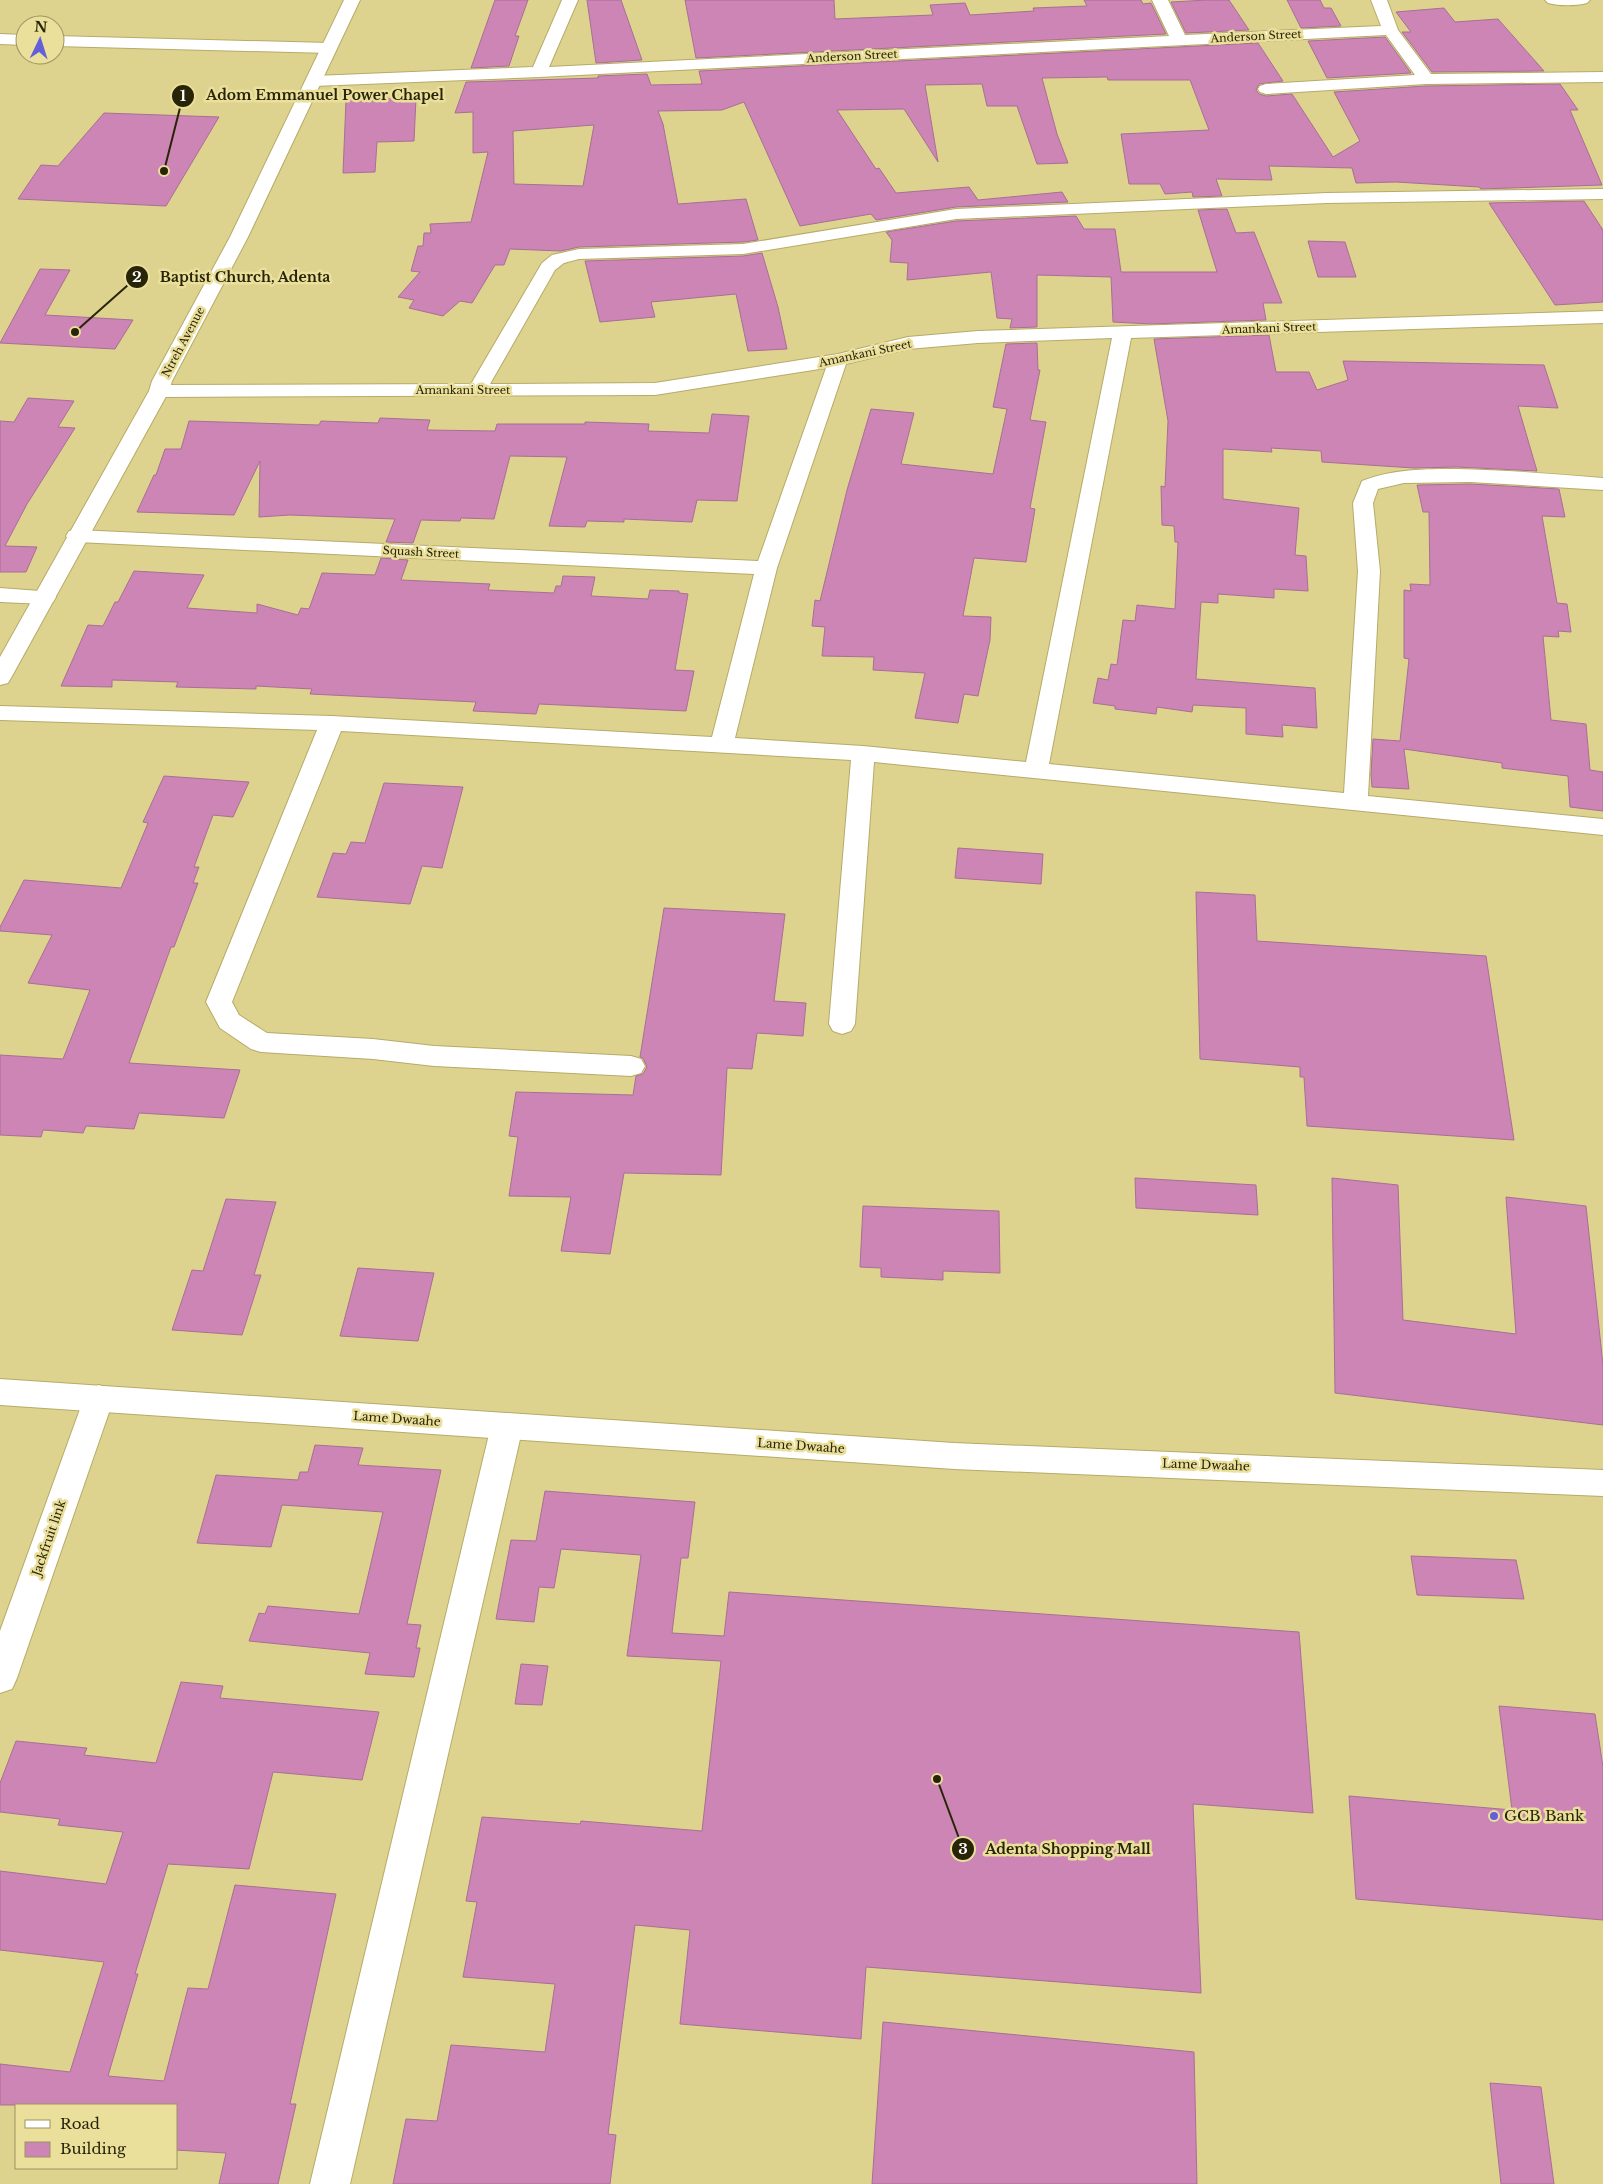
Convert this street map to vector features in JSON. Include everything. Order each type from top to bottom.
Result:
[{"type":"street","name":"Ntreh Avenue","points":[[0,678],[159,391],[162,381],[239,236],[352,0]]},
{"type":"street","points":[[538,72],[570,0]]},
{"type":"street","points":[[1160,0],[1179,40]]},
{"type":"street","points":[[1380,0],[1390,30],[1426,79]]},
{"type":"street","points":[[1553,0],[1582,0]]},
{"type":"street","name":"Anderson Street","points":[[314,81],[538,72],[1390,30]]},
{"type":"street","points":[[0,39],[15,40]]},
{"type":"street","points":[[65,40],[329,48]]},
{"type":"street","points":[[1266,89],[1426,79],[1603,77]]},
{"type":"street","points":[[478,390],[548,267],[558,259],[579,254],[743,249],[956,214],[1318,198],[1603,194]]},
{"type":"street","name":"Amankani Street","points":[[159,391],[655,389],[838,360],[908,343],[978,337],[1603,318]]},
{"type":"street","points":[[1036,770],[1122,332]]},
{"type":"street","points":[[722,744],[766,568],[838,360]]},
{"type":"street","points":[[1356,802],[1369,571],[1363,503],[1369,484],[1384,478],[1442,476],[1521,477],[1603,484]]},
{"type":"street","name":"Squash Street","points":[[77,536],[766,568]]},
{"type":"street","points":[[0,595],[45,597]]},
{"type":"street","points":[[0,713],[332,723],[863,753],[1603,827]]},
{"type":"street","points":[[332,723],[219,1002],[229,1021],[261,1042],[373,1049],[434,1056],[631,1066]]},
{"type":"street","points":[[842,1024],[863,753]]},
{"type":"street","name":"Lame Dwaahe","points":[[0,1392],[954,1456],[1603,1483]]},
{"type":"street","name":"Jackfruit link","points":[[0,1678],[99,1398]]},
{"type":"street","points":[[330,2184],[507,1426]]},
{"type":"building","points":[[495,0],[528,0],[515,36],[519,36],[509,66],[471,68]]},
{"type":"building","points":[[587,0],[621,0],[642,60],[596,63]]},
{"type":"building","points":[[685,0],[834,0],[835,19],[933,15],[930,5],[965,3],[970,15],[1034,11],[1033,8],[1087,6],[1084,0],[1141,0],[1143,4],[1151,3],[1166,34],[696,58]]},
{"type":"building","points":[[1229,0],[1249,30],[1186,33],[1171,2]]},
{"type":"building","points":[[1287,0],[1320,0],[1324,8],[1331,8],[1341,26],[1301,28]]},
{"type":"building","points":[[1444,8],[1455,22],[1498,19],[1544,71],[1432,72],[1402,32],[1411,32],[1396,12]]},
{"type":"building","points":[[1385,37],[1411,73],[1327,78],[1308,41]]},
{"type":"building","points":[[1258,43],[1283,81],[1259,84],[1256,90],[1259,94],[1266,96],[1292,94],[1333,157],[1360,141],[1334,92],[1426,86],[1560,84],[1578,110],[1570,110],[1602,185],[1481,189],[1479,187],[1396,182],[1356,183],[1352,168],[1269,166],[1272,180],[1216,179],[1222,196],[1193,197],[1192,192],[1165,194],[1160,184],[1129,184],[1121,134],[1209,130],[1190,80],[1108,80],[1107,77],[1042,78],[1057,134],[1068,163],[1037,164],[1017,106],[987,106],[982,84],[925,85],[938,162],[904,109],[837,110],[876,169],[879,168],[896,193],[969,187],[978,200],[1062,192],[1068,202],[956,207],[876,220],[871,214],[800,226],[744,102],[722,110],[658,111],[663,124],[678,204],[746,199],[758,240],[579,247],[561,251],[510,249],[504,265],[495,265],[472,303],[460,301],[443,316],[409,308],[414,300],[398,297],[420,272],[411,271],[418,246],[423,246],[424,233],[431,233],[430,224],[471,222],[488,152],[473,153],[473,112],[455,113],[466,82],[598,78],[598,76],[647,74],[651,85],[702,84],[699,71]],"holes":[[[594,125],[583,186],[514,184],[513,131]]]},
{"type":"building","points":[[416,98],[414,141],[377,142],[375,172],[343,173],[346,100]]},
{"type":"building","points":[[104,113],[219,117],[166,206],[18,199],[41,165],[58,166]]},
{"type":"building","points":[[1584,201],[1603,230],[1603,302],[1555,305],[1489,203]]},
{"type":"building","points":[[1227,209],[1236,233],[1254,232],[1282,303],[1263,303],[1266,320],[1151,324],[1113,322],[1111,277],[1037,275],[1037,327],[1010,328],[1012,319],[997,318],[991,272],[907,280],[908,263],[890,262],[892,240],[886,232],[956,221],[1076,216],[1084,229],[1115,229],[1121,272],[1217,272],[1198,210]]},
{"type":"building","points":[[1308,241],[1345,242],[1356,277],[1318,277]]},
{"type":"building","points":[[762,253],[778,307],[787,349],[748,351],[736,294],[651,302],[655,317],[600,322],[585,261],[743,256]]},
{"type":"building","points":[[40,269],[70,270],[45,315],[133,320],[115,349],[0,343]]},
{"type":"building","points":[[1269,335],[1276,372],[1309,372],[1317,390],[1348,380],[1343,361],[1544,365],[1558,408],[1518,406],[1537,471],[1457,467],[1414,468],[1322,462],[1321,451],[1271,448],[1272,452],[1223,449],[1223,499],[1299,508],[1295,555],[1306,556],[1308,591],[1274,589],[1274,598],[1218,594],[1218,603],[1201,602],[1196,679],[1315,688],[1317,728],[1282,725],[1283,737],[1246,734],[1246,708],[1193,705],[1192,712],[1157,707],[1156,714],[1115,709],[1115,706],[1093,703],[1098,678],[1108,680],[1111,664],[1117,665],[1123,620],[1135,621],[1137,605],[1175,609],[1178,542],[1175,542],[1174,526],[1162,525],[1161,486],[1165,487],[1168,421],[1154,339]]},
{"type":"building","points":[[1037,343],[1038,370],[1040,370],[1030,420],[1046,422],[1030,508],[1035,509],[1026,562],[974,558],[963,616],[991,617],[990,640],[978,696],[964,694],[958,723],[915,718],[925,673],[873,670],[874,657],[822,656],[825,627],[812,626],[815,600],[820,601],[847,490],[871,409],[914,413],[901,464],[993,474],[1007,409],[993,407],[1006,344]]},
{"type":"building","points":[[28,398],[74,401],[58,427],[75,428],[27,504],[5,546],[37,547],[26,572],[0,572],[0,421],[14,422]]},
{"type":"building","points":[[712,414],[749,416],[737,501],[697,500],[692,522],[624,519],[624,522],[587,521],[585,527],[549,526],[567,457],[510,456],[494,519],[461,518],[460,521],[421,520],[413,543],[386,542],[395,519],[290,515],[259,517],[260,461],[234,515],[137,512],[154,475],[156,475],[165,449],[181,449],[189,421],[319,425],[321,421],[378,423],[380,418],[430,420],[427,430],[495,431],[497,424],[585,424],[585,422],[649,424],[648,431],[709,433]]},
{"type":"building","points":[[1470,484],[1559,489],[1565,517],[1542,516],[1557,603],[1567,604],[1571,632],[1558,631],[1559,637],[1543,636],[1551,720],[1586,724],[1590,770],[1603,772],[1603,811],[1570,807],[1568,776],[1502,768],[1502,763],[1404,749],[1409,789],[1372,787],[1373,739],[1400,741],[1409,659],[1404,658],[1404,590],[1411,591],[1410,584],[1430,585],[1429,512],[1423,512],[1417,485]]},
{"type":"building","points":[[381,558],[408,560],[401,580],[490,584],[488,590],[554,593],[556,586],[561,586],[563,576],[595,577],[591,596],[648,599],[650,590],[679,591],[679,593],[688,594],[675,670],[694,671],[686,711],[539,704],[536,714],[473,711],[476,702],[310,694],[312,689],[256,686],[256,689],[176,687],[178,682],[112,680],[112,687],[61,686],[88,625],[103,626],[134,571],[204,575],[187,608],[257,613],[257,604],[298,615],[301,608],[309,609],[322,573],[375,575]]},
{"type":"building","points":[[164,776],[249,782],[233,817],[213,815],[194,867],[199,867],[193,883],[198,883],[174,947],[171,947],[129,1063],[240,1070],[224,1118],[139,1113],[134,1129],[86,1126],[83,1133],[43,1130],[41,1137],[0,1135],[0,1055],[63,1059],[90,990],[28,983],[52,935],[0,931],[0,927],[24,880],[121,888],[148,823],[143,822]]},
{"type":"building","points":[[384,783],[463,787],[442,868],[422,866],[410,904],[317,897],[333,853],[346,854],[351,842],[365,843]]},
{"type":"building","points":[[958,848],[1043,854],[1041,884],[955,878]]},
{"type":"building","points":[[1196,892],[1255,895],[1257,941],[1486,956],[1514,1140],[1307,1126],[1304,1077],[1300,1077],[1300,1067],[1200,1059]]},
{"type":"building","points":[[664,908],[785,914],[774,1001],[806,1003],[803,1036],[757,1033],[752,1069],[727,1068],[721,1175],[624,1173],[610,1254],[561,1251],[571,1197],[509,1196],[518,1137],[509,1136],[516,1092],[633,1095],[636,1076],[643,1074],[647,1067],[643,1058],[640,1057]]},
{"type":"building","points":[[1135,1178],[1256,1185],[1258,1215],[1136,1208]]},
{"type":"building","points":[[1332,1178],[1398,1185],[1403,1320],[1516,1334],[1506,1197],[1586,1206],[1603,1365],[1603,1425],[1335,1393]]},
{"type":"building","points":[[226,1199],[276,1202],[254,1275],[261,1275],[242,1335],[172,1330],[192,1270],[203,1271]]},
{"type":"building","points":[[863,1206],[999,1211],[1000,1273],[943,1271],[943,1280],[881,1277],[881,1268],[860,1267]]},
{"type":"building","points":[[358,1268],[434,1273],[418,1341],[340,1336]]},
{"type":"building","points":[[315,1445],[363,1448],[358,1465],[441,1470],[407,1624],[421,1625],[416,1648],[420,1648],[414,1677],[365,1674],[370,1653],[249,1641],[259,1613],[265,1614],[268,1606],[359,1614],[383,1512],[282,1505],[271,1547],[197,1543],[216,1475],[298,1480],[300,1472],[308,1472]]},
{"type":"building","points":[[545,1491],[695,1502],[688,1558],[681,1558],[672,1633],[724,1636],[729,1592],[1299,1632],[1313,1813],[1193,1804],[1201,1993],[866,1967],[861,2039],[680,2024],[690,1930],[635,1925],[608,2134],[616,2135],[610,2184],[393,2184],[406,2119],[437,2121],[451,2045],[545,2052],[555,1984],[463,1977],[477,1902],[466,1901],[482,1817],[580,1824],[581,1821],[702,1831],[721,1661],[627,1656],[641,1555],[561,1549],[554,1588],[539,1587],[534,1622],[496,1619],[511,1540],[536,1541]]},
{"type":"building","points":[[1411,1556],[1516,1560],[1524,1599],[1417,1595]]},
{"type":"building","points":[[521,1664],[548,1666],[542,1705],[515,1704]]},
{"type":"building","points":[[181,1682],[223,1686],[220,1698],[379,1712],[362,1780],[273,1772],[249,1869],[168,1864],[135,1974],[138,1974],[108,2076],[164,2081],[188,1988],[208,1989],[235,1885],[336,1894],[290,2104],[296,2104],[278,2184],[219,2184],[226,2153],[178,2150],[178,2104],[0,2105],[0,2064],[70,2072],[104,1962],[0,1950],[0,1871],[106,1884],[123,1832],[58,1825],[60,1819],[0,1812],[0,1783],[16,1741],[87,1748],[84,1755],[156,1763]]},
{"type":"building","points":[[1499,1706],[1595,1714],[1603,1767],[1603,1920],[1356,1899],[1349,1796],[1512,1810]]},
{"type":"building","points":[[883,2022],[1194,2052],[1197,2184],[872,2184]]},
{"type":"building","points":[[1490,2083],[1541,2087],[1554,2184],[1501,2184]]},
{"type":"place","name":"Adom Emmanuel Power Chapel","points":[[164,171]]},
{"type":"place","name":"Baptist Church, Adenta","points":[[75,332]]},
{"type":"place","name":"Adenta Shopping Mall","points":[[937,1779]]},
{"type":"place","name":"GCB Bank","points":[[1494,1816]]}]
